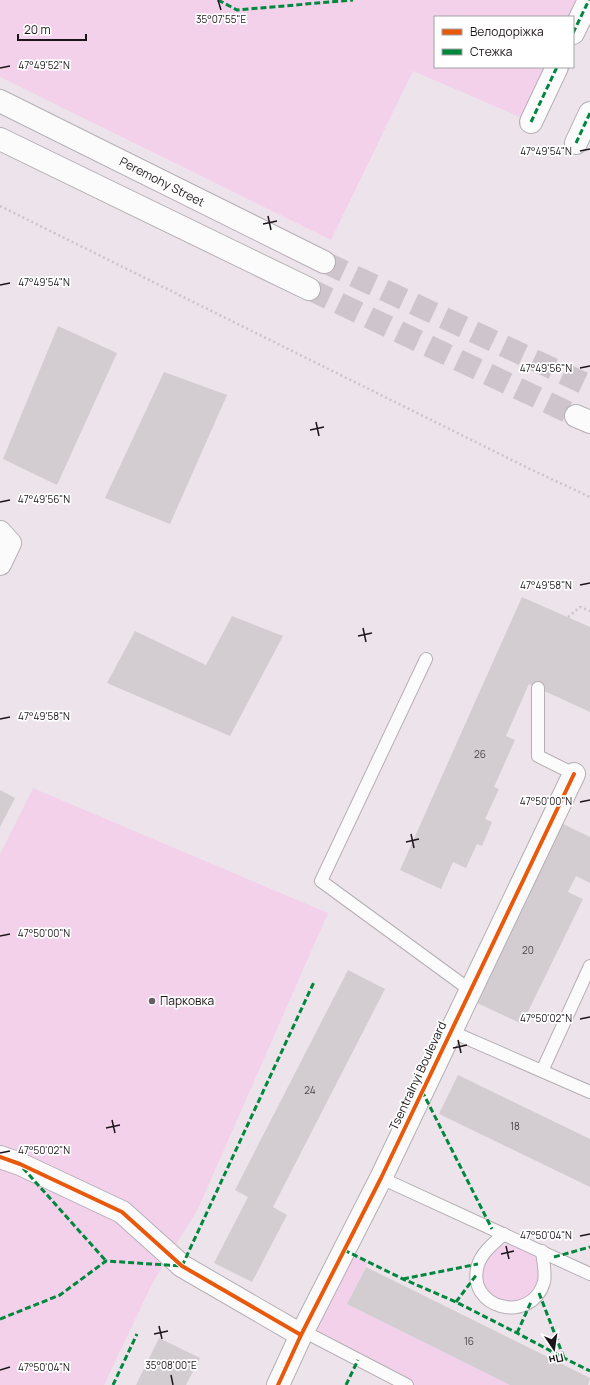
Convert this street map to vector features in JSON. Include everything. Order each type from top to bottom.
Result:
[{"type":"street","points":[[574,31],[589,0]]},
{"type":"street","points":[[531,122],[557,68]]},
{"type":"street","name":"Peremohy Street","points":[[0,101],[324,262]]},
{"type":"street","points":[[576,142],[590,113]]},
{"type":"street","points":[[0,139],[309,289]]},
{"type":"street","points":[[0,532],[10,543],[0,564]]},
{"type":"street","name":"Tsentralnyi Boulevard","points":[[278,1385],[302,1333],[381,1178],[574,774]]},
{"type":"street","points":[[0,1157],[20,1164],[122,1212],[182,1266],[302,1333]]},
{"type":"lane","points":[[426,659],[320,881],[470,990]]},
{"type":"lane","points":[[538,688],[538,756],[574,774]]},
{"type":"lane","points":[[542,1071],[590,966]]},
{"type":"lane","points":[[450,1031],[590,1092]]},
{"type":"lane","points":[[381,1178],[590,1274]]},
{"type":"lane","points":[[492,1229],[492,1245]]},
{"type":"lane","points":[[504,1234],[484,1254],[478,1264],[478,1286],[484,1296],[493,1304],[504,1308],[515,1308],[531,1302],[539,1293],[544,1282],[542,1252]]},
{"type":"lane","points":[[544,1268],[554,1257]]},
{"type":"lane","points":[[302,1333],[408,1385]]},
{"type":"path","points":[[0,206],[523,466],[590,497]]},
{"type":"path","points":[[568,617],[580,607],[590,611]]},
{"type":"shaded area","points":[[0,0],[579,0],[571,16],[434,16],[434,68],[547,68],[522,118],[413,71],[331,240],[0,77]]},
{"type":"shaded area","points":[[33,788],[328,913],[198,1209],[153,1282],[104,1385],[0,1385],[0,854]]},
{"type":"shaded area","points":[[511,1244],[522,1246],[532,1252],[538,1262],[540,1273],[538,1284],[532,1294],[522,1300],[511,1302],[500,1300],[490,1294],[484,1284],[482,1273],[484,1262],[490,1252],[500,1246]]},
{"type":"shaded area","points":[[344,1250],[368,1262],[347,1304],[510,1385],[408,1385],[303,1331]]},
{"type":"building","points":[[58,326],[117,353],[57,485],[3,459]]},
{"type":"building","points":[[164,372],[227,395],[170,524],[105,498]]},
{"type":"building","points":[[522,597],[590,627],[590,712],[529,684],[506,736],[515,740],[494,787],[499,789],[485,819],[492,822],[482,846],[477,844],[466,868],[453,862],[441,889],[400,870]]},
{"type":"building","points":[[232,616],[283,636],[230,736],[107,683],[135,631],[206,665]]},
{"type":"building","points":[[0,790],[15,798],[0,827]]},
{"type":"building","points":[[559,822],[590,837],[590,883],[576,876],[568,892],[583,899],[522,1024],[473,1001]]},
{"type":"building","points":[[348,970],[385,989],[273,1207],[287,1215],[252,1282],[214,1263],[248,1197],[235,1190]]},
{"type":"building","points":[[458,1075],[590,1139],[590,1187],[439,1114]]},
{"type":"building","points":[[366,1267],[590,1378],[588,1385],[510,1385],[347,1304]]},
{"type":"building","points":[[159,1338],[200,1358],[186,1385],[136,1385]]},
{"type":"tunnel","points":[[324,262],[590,386]]},
{"type":"tunnel","points":[[309,289],[576,416]]},
{"type":"marked path","points":[[218,0],[237,10],[353,0]]},
{"type":"marked path","points":[[574,31],[589,0]]},
{"type":"marked path","points":[[531,122],[557,68]]},
{"type":"marked path","points":[[576,143],[590,113]]},
{"type":"marked path","points":[[0,1319],[60,1295],[106,1261],[182,1266],[314,982]]},
{"type":"marked path","points":[[422,1091],[492,1229]]},
{"type":"marked path","points":[[23,1168],[106,1261]]},
{"type":"marked path","points":[[554,1257],[590,1247]]},
{"type":"marked path","points":[[344,1250],[403,1279],[456,1302],[590,1371]]},
{"type":"marked path","points":[[403,1279],[478,1264]]},
{"type":"marked path","points":[[456,1302],[477,1274]]},
{"type":"marked path","points":[[539,1293],[564,1358]]},
{"type":"marked path","points":[[517,1333],[531,1302]]},
{"type":"marked path","points":[[113,1385],[137,1334]]},
{"type":"marked path","points":[[346,1385],[358,1360]]},
{"type":"cycle path","points":[[278,1385],[301,1335],[381,1178],[574,774]]},
{"type":"cycle path","points":[[0,1157],[20,1164],[122,1212],[182,1266],[301,1335]]},
{"type":"place","name":"Парковка","points":[[152,1001]]}]
